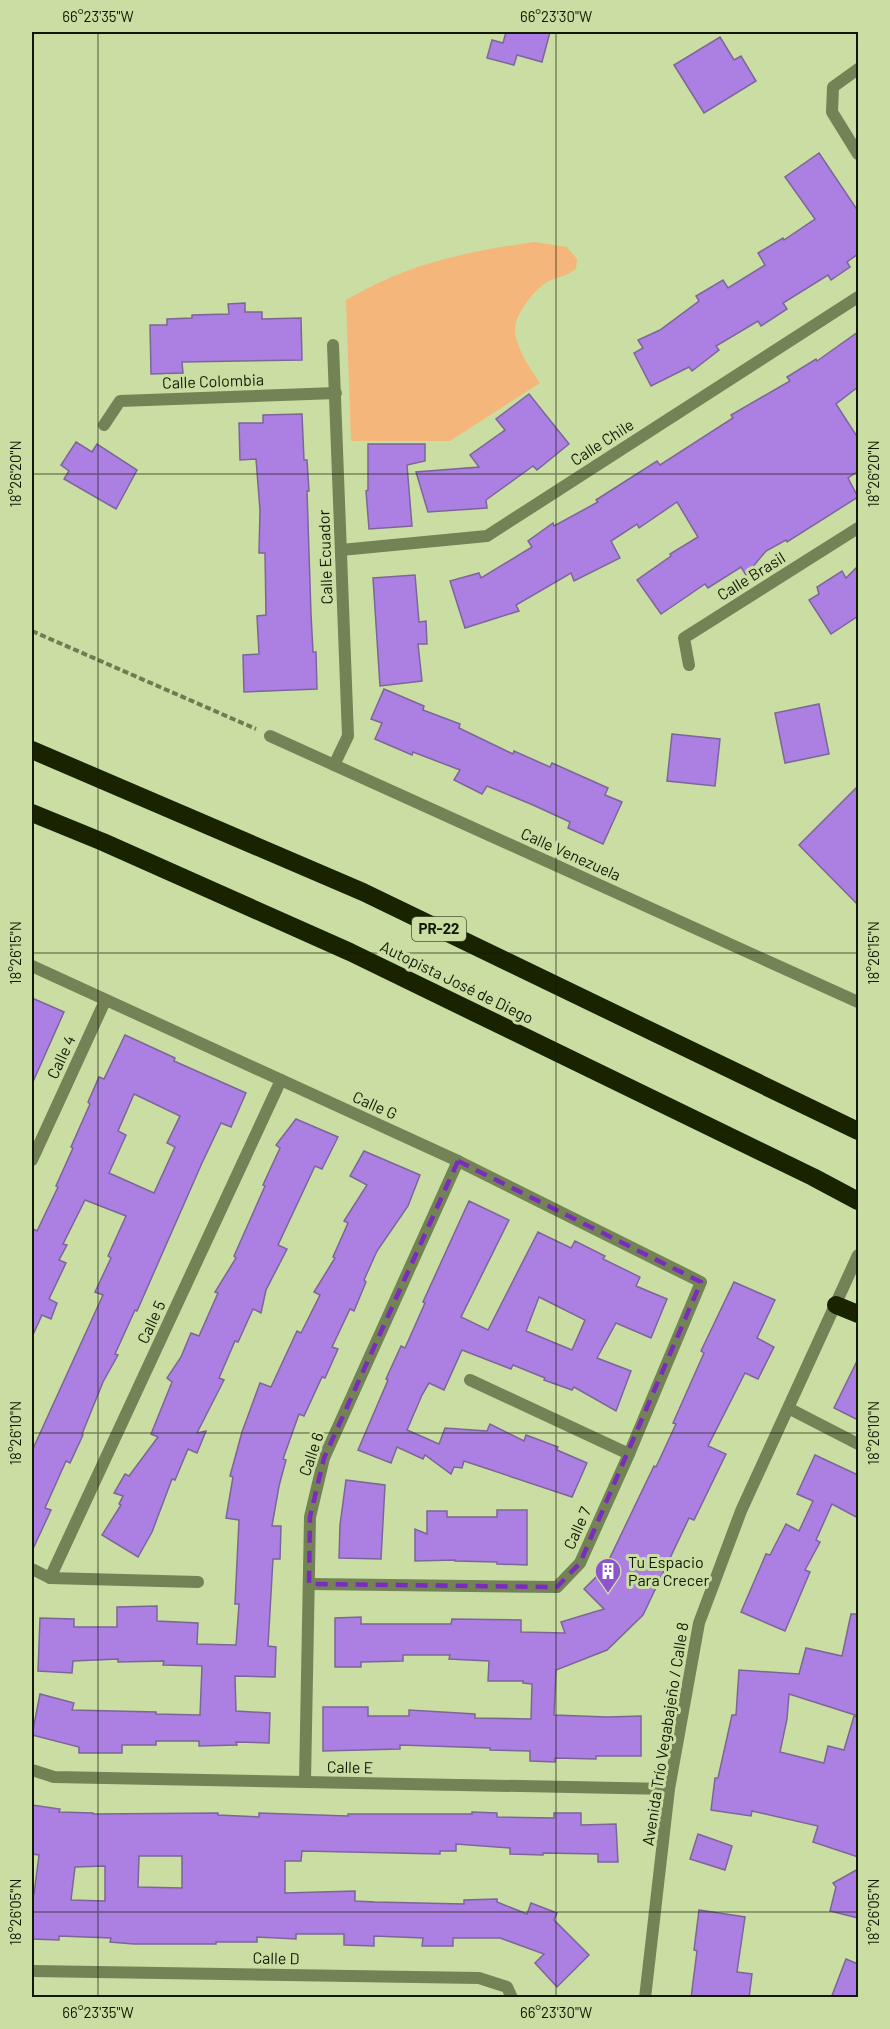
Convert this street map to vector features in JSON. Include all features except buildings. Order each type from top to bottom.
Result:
[{"type":"highway","name":"PR-22","points":[[32,750],[363,892],[858,1131]]},
{"type":"highway","name":"Autopista José de Diego","points":[[32,813],[103,842],[350,952],[813,1177],[858,1202]]},
{"type":"highway","points":[[836,1305],[858,1314]]},
{"type":"street","points":[[858,69],[833,87],[832,112],[858,154]]},
{"type":"street","name":"Calle Chile","points":[[341,550],[487,536],[858,297]]},
{"type":"street","name":"Calle Ecuador","points":[[333,345],[348,736],[334,765]]},
{"type":"street","name":"Calle Colombia","points":[[104,425],[120,401],[336,393]]},
{"type":"street","name":"Calle Brasil","points":[[689,665],[684,638],[858,528]]},
{"type":"street","name":"Calle Venezuela","points":[[270,736],[858,1002]]},
{"type":"street","name":"Calle G","points":[[32,966],[458,1161],[701,1282]]},
{"type":"street","name":"Calle 4","points":[[32,1160],[105,1001]]},
{"type":"street","name":"Calle 5","points":[[50,1578],[281,1080]]},
{"type":"street","name":"Calle 6","points":[[305,1782],[310,1517],[324,1458],[458,1161]]},
{"type":"street","name":"Avenida Trío Vegabajeño / Calle 8","points":[[645,1998],[669,1789],[699,1623],[741,1511],[858,1255]]},
{"type":"street","name":"Calle 7","points":[[309,1584],[556,1587],[580,1563],[629,1454],[701,1282]]},
{"type":"street","points":[[470,1380],[629,1454]]},
{"type":"street","points":[[789,1409],[858,1444]]},
{"type":"street","points":[[32,1569],[50,1578],[198,1582]]},
{"type":"street","name":"Calle E","points":[[32,1770],[54,1777],[669,1789]]},
{"type":"street","name":"Calle D","points":[[32,1971],[479,1978],[507,1987],[512,1998]]},
{"type":"path","points":[[32,631],[270,736]]},
{"type":"highlighted area","points":[[458,1161],[701,1282],[580,1563],[557,1587],[309,1584],[310,1517],[324,1458]]},
{"type":"shaded area","points":[[534,242],[567,247],[577,259],[576,269],[547,282],[537,290],[522,309],[516,322],[517,342],[540,383],[450,441],[351,441],[346,300],[414,268],[460,255]]},
{"type":"place","name":"Tu Espacio Para Crecer","points":[[608,1594]]}]
